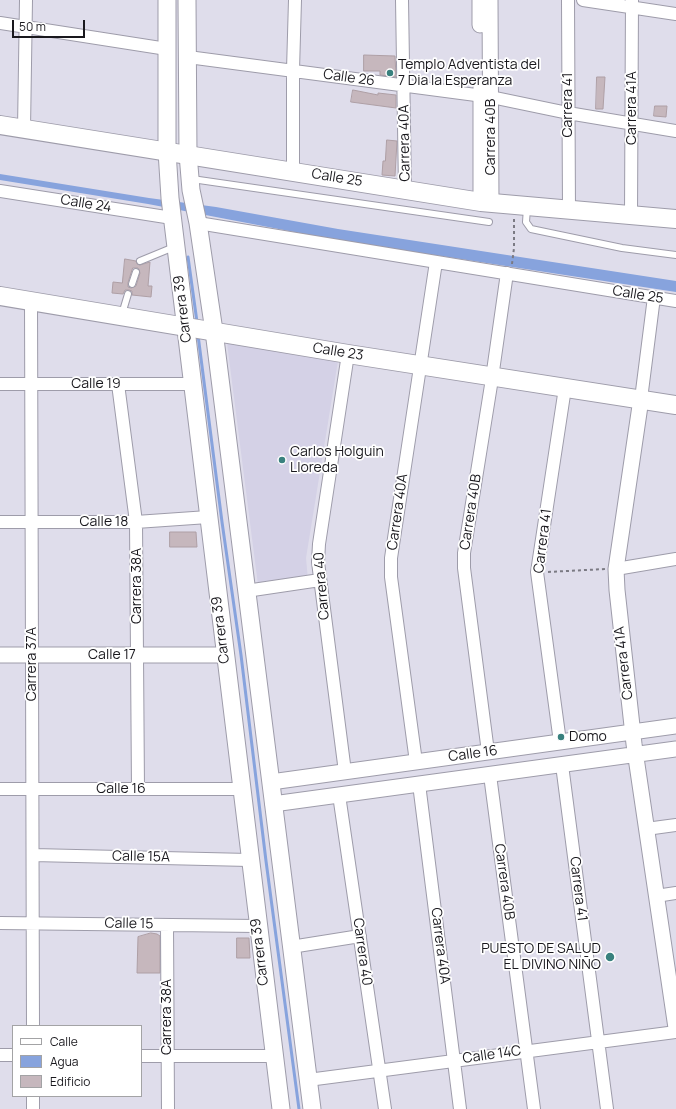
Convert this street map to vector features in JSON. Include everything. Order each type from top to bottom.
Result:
[{"type":"main road","name":"Carrera 39","points":[[166,0],[167,151],[171,210],[175,246],[200,329],[192,384],[280,1109]]},
{"type":"main road","name":"Carrera 39","points":[[188,0],[188,154],[200,329],[246,592],[312,1109]]},
{"type":"main road","name":"Calle 25","points":[[0,125],[486,202],[631,216],[676,218]]},
{"type":"main road","name":"Carrera 39","points":[[167,151],[192,198]]},
{"type":"main road","name":"Calle 23","points":[[0,296],[348,354],[676,405]]},
{"type":"street","points":[[24,129],[26,0]]},
{"type":"street","points":[[293,171],[295,0]]},
{"type":"street","name":"Carrera 40A","points":[[402,0],[406,190]]},
{"type":"street","name":"Carrera 40B","points":[[480,0],[486,97]]},
{"type":"street","name":"Carrera 40B","points":[[486,202],[486,97],[490,0]]},
{"type":"street","name":"Carrera 41","points":[[568,0],[569,210]]},
{"type":"street","points":[[583,0],[632,4],[676,14]]},
{"type":"street","name":"Carrera 41A","points":[[631,216],[632,4]]},
{"type":"street","points":[[0,24],[167,49]]},
{"type":"street","name":"Calle 26","points":[[188,57],[486,97],[568,113],[676,131]]},
{"type":"street","name":"Calle 24","points":[[0,191],[171,210]]},
{"type":"street","name":"Calle 25","points":[[192,198],[436,262],[509,270],[676,301]]},
{"type":"street","name":"Carrera 40A","points":[[416,762],[391,577],[391,558],[436,262]]},
{"type":"street","name":"Carrera 40B","points":[[488,752],[464,568],[464,553],[509,270]]},
{"type":"street","name":"Carrera 41A","points":[[654,297],[641,400],[616,569],[619,618],[632,732],[676,1028]]},
{"type":"street","name":"Carrera 37A","points":[[31,301],[33,1025]]},
{"type":"street","name":"Carrera 40","points":[[345,772],[318,562],[319,544],[348,354]]},
{"type":"street","name":"Calle 19","points":[[0,384],[192,384]]},
{"type":"street","name":"Carrera 38A","points":[[118,384],[136,522],[138,789]]},
{"type":"street","name":"Carrera 41","points":[[560,742],[537,572],[565,388]]},
{"type":"street","name":"Calle 18","points":[[0,522],[136,522],[208,517]]},
{"type":"street","points":[[616,569],[676,559]]},
{"type":"street","points":[[246,592],[320,580]]},
{"type":"street","name":"Calle 17","points":[[0,655],[224,655]]},
{"type":"street","name":"Calle 16","points":[[271,782],[676,726]]},
{"type":"street","name":"Calle 16","points":[[273,804],[676,749]]},
{"type":"street","name":"Carrera 41","points":[[562,765],[606,1109]]},
{"type":"street","name":"Carrera 40B","points":[[490,774],[534,1109]]},
{"type":"street","name":"Carrera 40A","points":[[419,784],[460,1109]]},
{"type":"street","name":"Calle 16","points":[[0,789],[241,789]]},
{"type":"street","name":"Carrera 40","points":[[339,795],[384,1109]]},
{"type":"street","points":[[646,829],[676,825]]},
{"type":"street","name":"Calle 15A","points":[[33,855],[249,860]]},
{"type":"street","points":[[656,896],[676,893]]},
{"type":"street","name":"Calle 15","points":[[0,923],[257,926]]},
{"type":"street","name":"Carrera 38A","points":[[167,925],[168,1109]]},
{"type":"street","points":[[292,947],[360,936]]},
{"type":"street","name":"Calle 14C","points":[[308,1080],[676,1032]]},
{"type":"street","points":[[0,1055],[12,1055]]},
{"type":"street","points":[[142,1056],[273,1056]]},
{"type":"street","points":[[33,1097],[33,1109]]},
{"type":"lane","points":[[192,198],[489,222]]},
{"type":"lane","points":[[521,205],[526,222],[531,229],[622,248],[676,255]]},
{"type":"lane","points":[[140,261],[175,246]]},
{"type":"lane","points":[[132,284],[136,272]]},
{"type":"lane","points":[[121,316],[128,294]]},
{"type":"path","points":[[509,270],[521,205]]},
{"type":"path","points":[[537,572],[616,569]]},
{"type":"shaded area","name":"Carlos Holguin Lloreda","points":[[227,343],[338,361],[306,558],[308,580],[258,585]]},
{"type":"water","points":[[0,174],[149,198],[216,207],[338,229],[676,281],[676,292],[336,240],[148,204],[0,180]]},
{"type":"building","points":[[364,55],[395,56],[396,77],[380,75],[380,71],[364,71]]},
{"type":"building","points":[[597,77],[605,77],[603,109],[596,109]]},
{"type":"building","points":[[353,90],[378,95],[378,93],[396,95],[396,108],[351,102]]},
{"type":"building","points":[[655,106],[667,106],[666,117],[654,116]]},
{"type":"building","points":[[387,140],[397,141],[395,176],[382,175]]},
{"type":"building","points":[[125,259],[136,261],[137,264],[140,265],[150,262],[148,286],[152,286],[151,297],[132,295],[132,291],[129,290],[125,290],[123,294],[112,293],[113,282],[122,283]],"holes":[[[133,268],[138,268],[140,273],[136,286],[131,288],[128,287]]]},
{"type":"building","points":[[170,532],[196,532],[197,547],[170,547]]},
{"type":"building","points":[[151,933],[160,936],[160,973],[137,973],[138,937]]},
{"type":"building","points":[[237,938],[249,938],[250,958],[237,958]]},
{"type":"waterway","points":[[188,257],[197,322]]},
{"type":"waterway","points":[[198,335],[241,655],[266,861],[299,1109]]},
{"type":"place","name":"Templo Adventista del 7 Dia la Esperanza","points":[[390,73]]},
{"type":"place","name":"Carlos Holguin Lloreda","points":[[282,460]]},
{"type":"place","name":"Domo","points":[[561,737]]},
{"type":"place","name":"PUESTO DE SALUD EL DIVINO NIÑO","points":[[610,957]]}]
